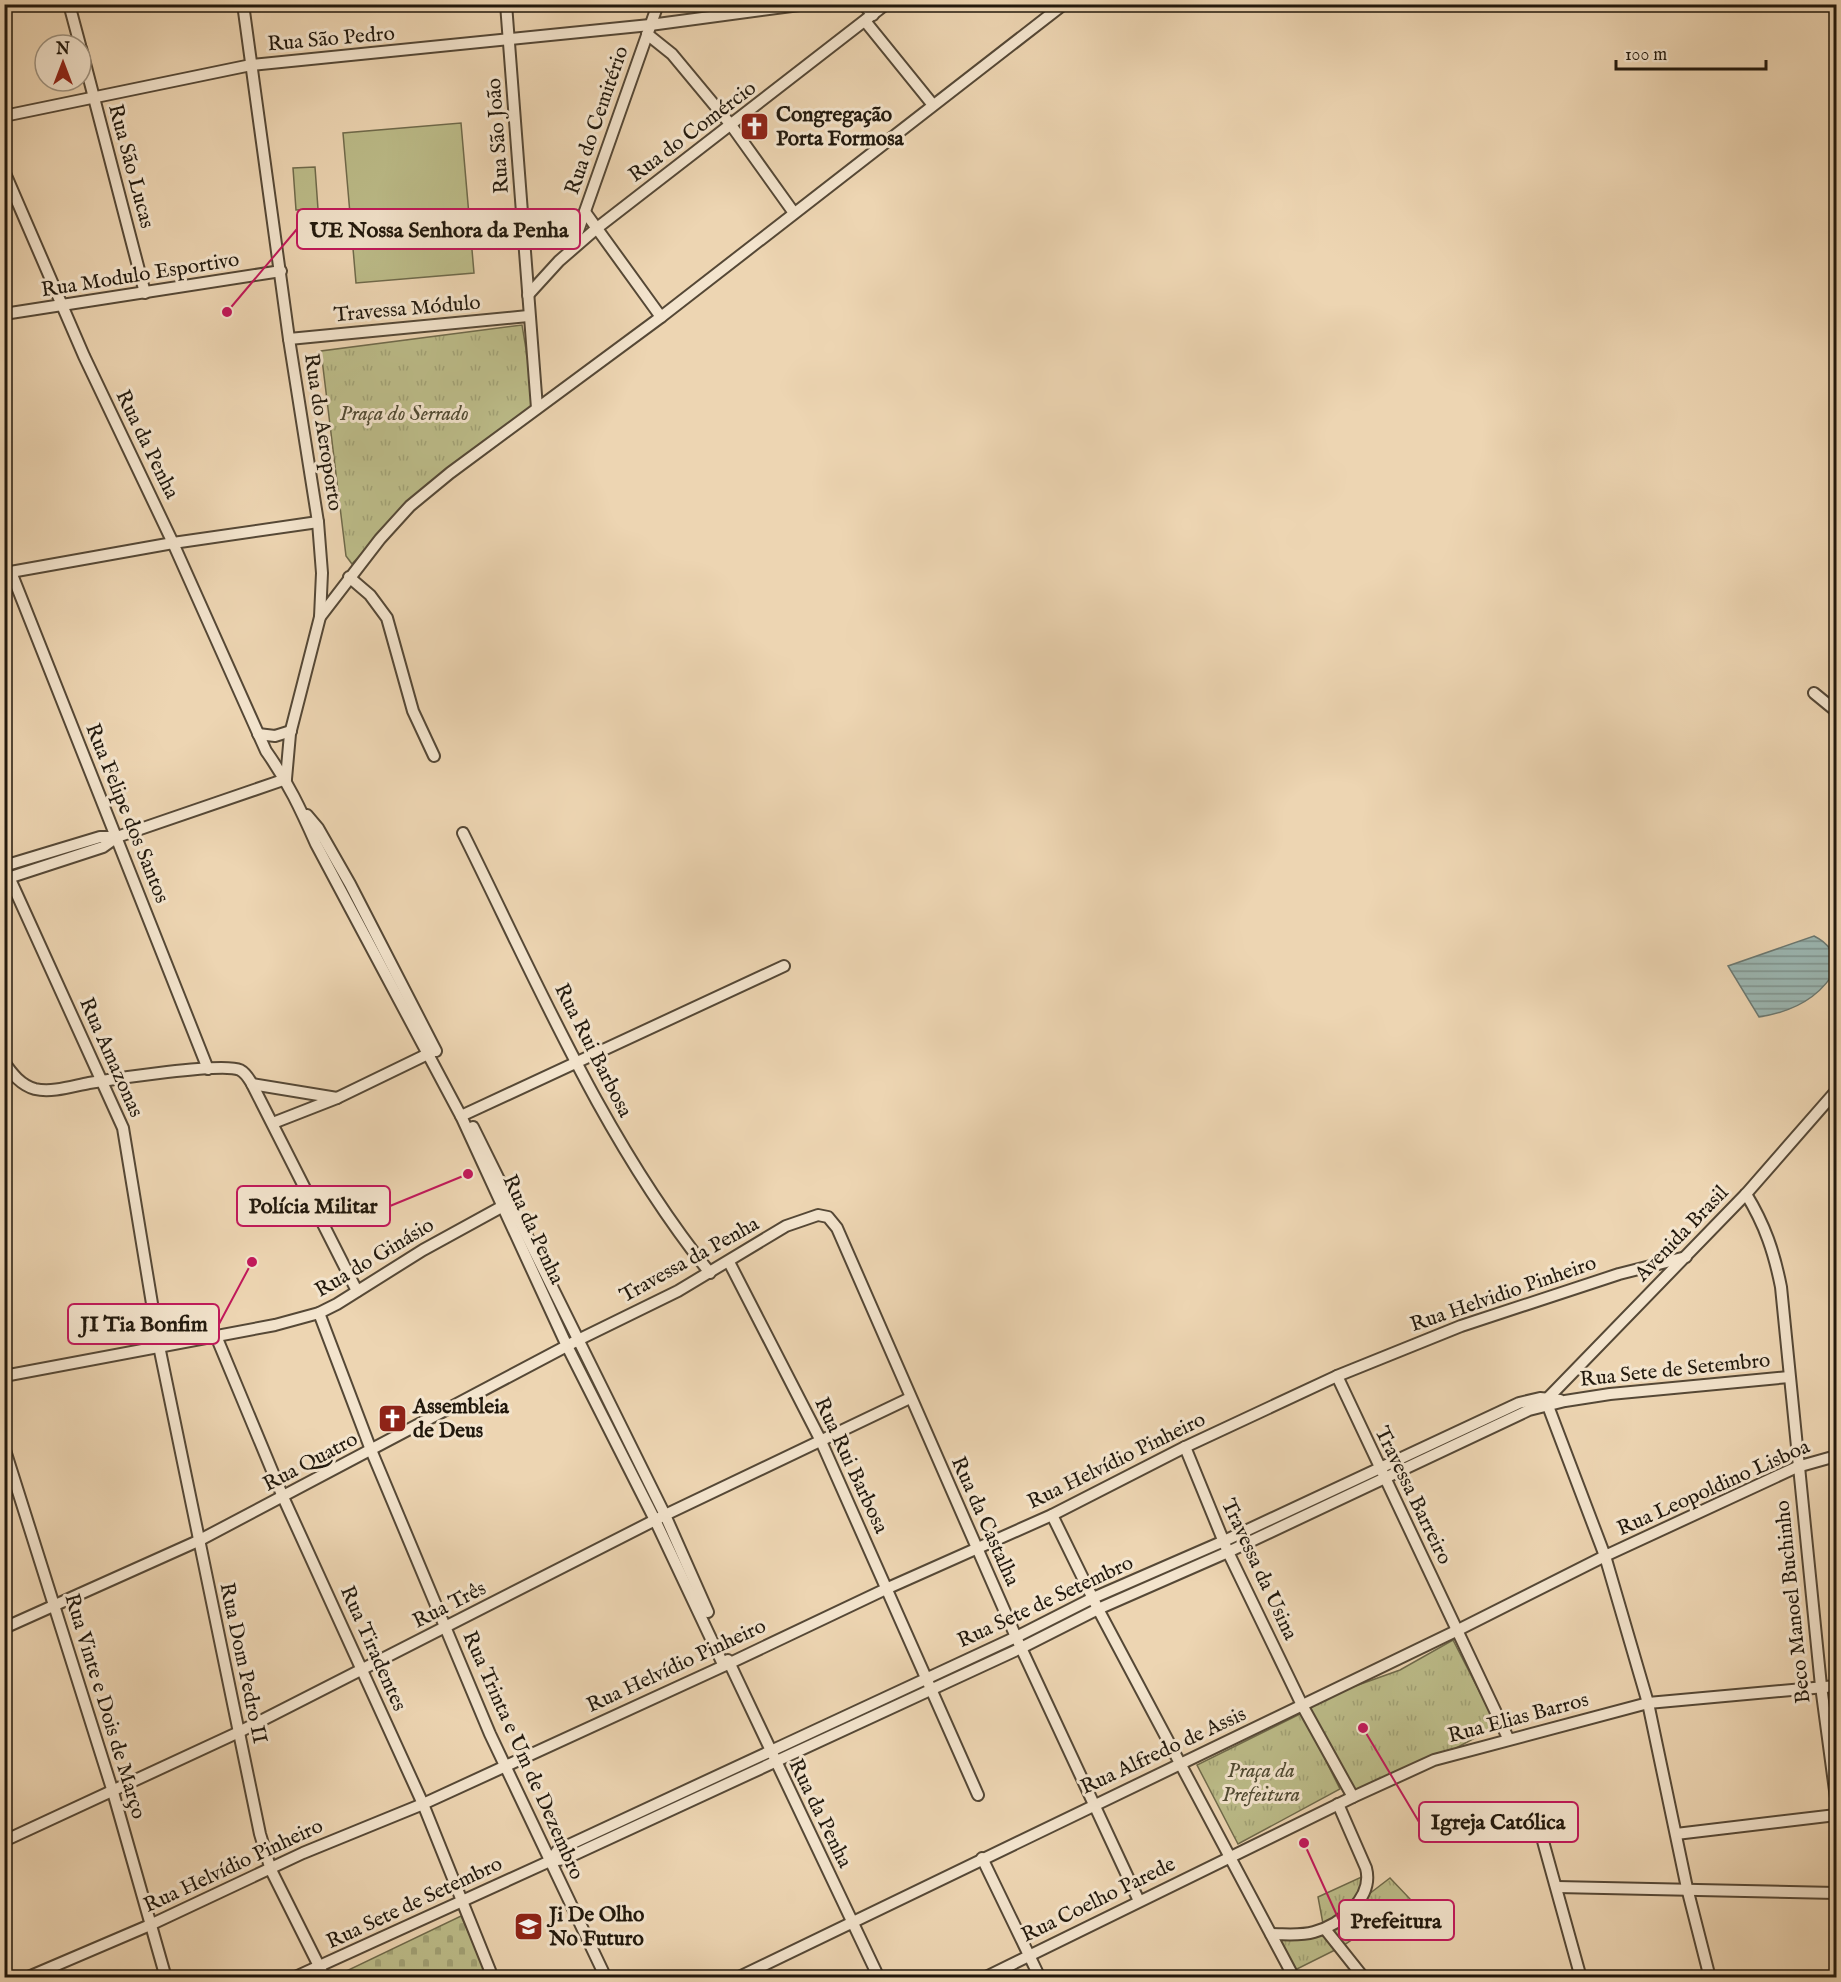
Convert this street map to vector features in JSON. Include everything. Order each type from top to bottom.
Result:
[{"type":"street","name":"Rua São Lucas","points":[[69,4],[77,33]]},
{"type":"street","name":"Rua do Aeroporto","points":[[243,4],[289,339],[318,522],[322,573],[320,617]]},
{"type":"street","name":"Rua São João","points":[[506,4],[528,316],[537,408]]},
{"type":"street","name":"Rua do Cemitério","points":[[572,248],[658,4]]},
{"type":"street","name":"Rua São Pedro","points":[[4,116],[251,65],[648,29],[807,4]]},
{"type":"street","points":[[863,4],[869,18],[933,105]]},
{"type":"street","name":"Rua do Comércio","points":[[528,295],[572,248],[886,4]]},
{"type":"street","points":[[8,878],[103,847],[117,837],[286,779],[291,731],[320,617],[349,577],[410,506],[537,408],[662,317],[1064,4]]},
{"type":"street","points":[[648,29],[672,54],[731,125],[794,213]]},
{"type":"street","name":"Rua São Lucas","points":[[93,93],[145,293]]},
{"type":"street","name":"Rua da Penha","points":[[4,171],[63,306],[266,751],[286,779],[303,810],[318,828],[350,884],[506,1204],[567,1346],[660,1517]]},
{"type":"street","points":[[585,212],[662,317]]},
{"type":"street","name":"Rua Modulo Esportivo","points":[[4,314],[281,271]]},
{"type":"street","name":"Travessa Módulo","points":[[289,339],[528,316]]},
{"type":"street","points":[[8,573],[173,543],[318,522]]},
{"type":"street","name":"Rua Felipe dos Santos","points":[[8,573],[117,837],[208,1069]]},
{"type":"street","points":[[349,577],[370,595],[387,618],[413,711],[434,756]]},
{"type":"street","points":[[1814,693],[1836,711]]},
{"type":"street","points":[[258,734],[275,736],[291,731]]},
{"type":"street","name":"Rua Rui Barbosa","points":[[463,833],[577,1061],[648,1190],[710,1273]]},
{"type":"street","points":[[5,866],[100,837],[117,837]]},
{"type":"street","name":"Rua Amazonas","points":[[5,866],[8,878],[103,1081],[125,1136],[159,1346]]},
{"type":"street","points":[[463,1114],[784,966]]},
{"type":"street","points":[[273,1124],[337,1098],[433,1052]]},
{"type":"street","points":[[4,1062],[20,1082],[35,1089],[51,1090],[103,1081],[208,1069],[241,1071],[252,1084],[357,1291]]},
{"type":"street","points":[[252,1084],[337,1098]]},
{"type":"street","name":"Avenida Brasil","points":[[1548,1402],[1746,1194],[1836,1091]]},
{"type":"street","name":"Beco Manoel Buchinho","points":[[1746,1194],[1774,1249],[1781,1287],[1797,1467],[1836,1798]]},
{"type":"street","name":"Rua da Penha","points":[[506,1204],[578,1340],[660,1517],[722,1662],[728,1664],[879,1977]]},
{"type":"street","name":"Rua do Ginásio","points":[[4,1376],[216,1336],[319,1313],[423,1250],[506,1204]]},
{"type":"street","name":"Travessa da Penha","points":[[567,1346],[710,1273],[800,1219],[818,1215],[832,1220]]},
{"type":"street","name":"Rua da Castalha","points":[[832,1220],[1019,1642],[1139,1901]]},
{"type":"street","name":"Rua Helvidio Pinheiro","points":[[1337,1376],[1461,1326],[1619,1274],[1686,1257]]},
{"type":"street","name":"Rua Rui Barbosa","points":[[729,1262],[820,1439],[978,1795]]},
{"type":"street","name":"Rua Trinta e Um de Dezembro","points":[[319,1313],[371,1450],[504,1766],[606,1977]]},
{"type":"street","name":"Rua Tiradentes","points":[[216,1336],[284,1497],[423,1804],[493,1977]]},
{"type":"street","name":"Rua Dom Pedro II","points":[[159,1346],[260,1834],[271,1870],[322,1972]]},
{"type":"street","name":"Rua Quatro","points":[[4,1628],[198,1541],[567,1346]]},
{"type":"street","name":"Rua Helvídio Pinheiro","points":[[26,1977],[150,1925],[303,1853],[423,1804],[977,1547],[1052,1515],[1185,1447],[1337,1376]]},
{"type":"street","name":"Travessa Barreiro","points":[[1337,1376],[1508,1738]]},
{"type":"street","name":"Rua Sete de Setembro","points":[[861,1714],[932,1689],[1019,1642],[1224,1541],[1548,1402],[1729,1381],[1789,1377]]},
{"type":"street","name":"Rua Três","points":[[4,1840],[113,1792],[239,1731],[660,1517],[910,1398]]},
{"type":"street","points":[[1548,1402],[1605,1556],[1648,1703],[1687,1888],[1710,1977]]},
{"type":"street","name":"Rua Vinte e Dois de Março","points":[[4,1447],[56,1604],[166,1977]]},
{"type":"street","name":"Travessa da Usina","points":[[1185,1447],[1228,1552],[1302,1705],[1353,1797]]},
{"type":"street","name":"Rua Leopoldino Lisboa","points":[[1605,1556],[1797,1467],[1836,1456]]},
{"type":"street","name":"Rua Sete de Setembro","points":[[1096,1604],[1228,1552],[1381,1473]]},
{"type":"street","points":[[1052,1515],[1096,1604],[1291,1972]]},
{"type":"street","name":"Rua Alfredo de Assis","points":[[737,1977],[851,1920],[1458,1630],[1605,1556]]},
{"type":"street","name":"Rua Sete de Setembro","points":[[293,1977],[322,1972],[550,1861],[565,1859],[861,1714],[927,1677],[1019,1642]]},
{"type":"street","name":"Rua Elias Barros","points":[[1230,1856],[1434,1760],[1508,1738],[1648,1703],[1836,1686]]},
{"type":"street","points":[[1272,1934],[1297,1935],[1325,1929],[1338,1922],[1364,1893],[1369,1877],[1338,1804]]},
{"type":"street","points":[[1676,1834],[1836,1815]]},
{"type":"street","points":[[1540,1834],[1581,1977]]},
{"type":"street","name":"Rua Coelho Parede","points":[[984,1977],[1230,1856]]},
{"type":"street","points":[[982,1858],[1040,1977]]},
{"type":"street","points":[[1557,1887],[1836,1893]]},
{"type":"street","points":[[1325,1929],[1364,1977]]},
{"type":"green space","points":[[461,123],[474,273],[356,283],[343,133]]},
{"type":"green space","points":[[315,167],[318,209],[296,210],[293,168]]},
{"type":"green space","name":"Praça do Serrado","points":[[522,325],[535,404],[416,494],[352,564],[346,556],[321,351]]},
{"type":"green space","points":[[1453,1640],[1497,1726],[1434,1760],[1353,1797],[1302,1705],[1400,1670]]},
{"type":"green space","name":"Praça da Prefeitura","points":[[1302,1713],[1340,1789],[1238,1844],[1197,1765]]},
{"type":"green space","points":[[1368,1874],[1364,1893],[1335,1920],[1390,1878],[1411,1900],[1341,1947],[1291,1972],[1271,1934],[1324,1929],[1318,1897]]},
{"type":"green space","points":[[461,1916],[489,1977],[342,1978],[340,1974]]},
{"type":"water","points":[[1814,936],[1827,945],[1832,953],[1836,969],[1822,988],[1804,1002],[1771,1015],[1759,1017],[1728,966]]},
{"type":"place","name":"Congregação Porta Formosa","points":[[755,126]]},
{"type":"place","name":"UE Nossa Senhora da Penha","points":[[227,312]]},
{"type":"place","name":"Polícia Militar","points":[[468,1174]]},
{"type":"place","name":"JI Tia Bonfim","points":[[252,1262]]},
{"type":"place","name":"Assembleia de Deus","points":[[392,1418]]},
{"type":"place","name":"Igreja Católica","points":[[1363,1728]]},
{"type":"place","name":"Prefeitura","points":[[1304,1843]]},
{"type":"place","name":"Ji De Olho No Futuro","points":[[528,1926]]}]
